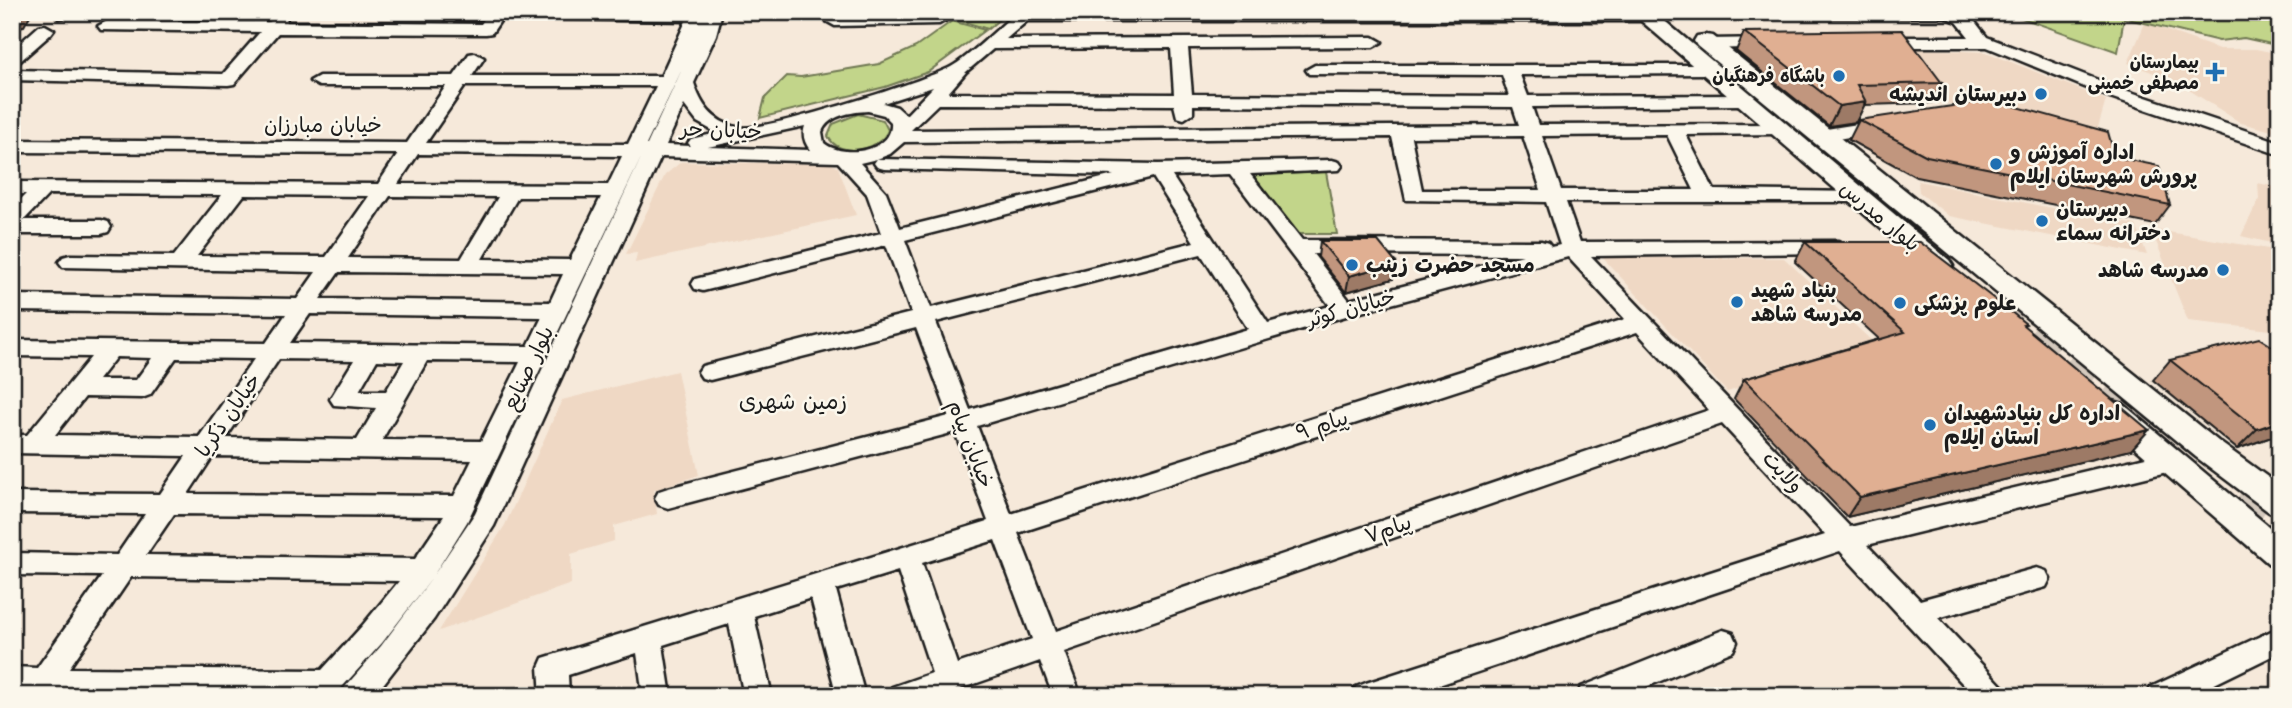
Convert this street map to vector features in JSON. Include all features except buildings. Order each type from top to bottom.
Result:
[{"type":"main road","name":"بلوار مدرس","points":[[1671,12],[2207,449],[2280,503]]},
{"type":"main road","name":"بلوار مدرس","points":[[1643,14],[1779,128],[1854,196],[1902,246],[1964,287]]},
{"type":"main road","points":[[2088,391],[2280,555]]},
{"type":"street","points":[[201,26],[214,12]]},
{"type":"street","points":[[12,75],[228,80],[286,12]]},
{"type":"street","points":[[837,12],[835,21],[939,19]]},
{"type":"street","points":[[1805,12],[1946,12],[1963,18],[1981,41]]},
{"type":"street","points":[[107,26],[486,29],[497,13],[704,18],[733,13]]},
{"type":"street","points":[[960,68],[909,90],[825,116],[817,124],[813,139],[824,153],[840,158],[873,156],[900,135],[960,68],[1026,14],[1643,14]]},
{"type":"street","points":[[1366,14],[1381,70]]},
{"type":"street","name":"بلوار صنایع","points":[[355,696],[430,601],[485,519],[704,18]]},
{"type":"street","points":[[12,35],[45,30]]},
{"type":"street","points":[[12,59],[45,30]]},
{"type":"street","points":[[989,44],[1373,41]]},
{"type":"street","points":[[1863,42],[1981,41],[2110,91],[2280,149]]},
{"type":"street","points":[[1180,43],[1185,134]]},
{"type":"street","points":[[1708,44],[1785,43]]},
{"type":"street","name":"خیابان ذکریا","points":[[45,680],[381,190],[475,58]]},
{"type":"street","points":[[1297,247],[1572,248],[1509,69]]},
{"type":"street","points":[[1315,70],[1709,69]]},
{"type":"street","points":[[319,80],[676,82],[696,112],[722,130],[741,135]]},
{"type":"street","points":[[934,98],[1521,102],[1742,99]]},
{"type":"street","points":[[854,106],[882,107],[900,119],[900,135],[884,163],[876,192]]},
{"type":"street","name":"خیابان حر","points":[[644,151],[741,135],[825,116]]},
{"type":"street","points":[[1820,136],[1897,124]]},
{"type":"street","points":[[900,135],[1779,128]]},
{"type":"street","points":[[1674,129],[1708,197]]},
{"type":"street","points":[[1400,132],[1413,196],[1854,196]]},
{"type":"street","name":"خیابان مبارزان","points":[[12,146],[644,151]]},
{"type":"street","name":"بلوار صنایع","points":[[321,689],[423,570],[461,506],[614,191],[644,151]]},
{"type":"street","name":"خیابان حر","points":[[644,151],[840,158]]},
{"type":"street","name":"خیابان پیام","points":[[840,158],[876,192],[1067,696]]},
{"type":"street","points":[[884,163],[1158,170],[1332,166]]},
{"type":"street","points":[[1236,169],[1344,309]]},
{"type":"street","points":[[703,284],[1158,170]]},
{"type":"street","points":[[1158,170],[1263,334]]},
{"type":"street","points":[[12,188],[614,191]]},
{"type":"street","points":[[12,220],[44,188]]},
{"type":"street","points":[[180,263],[238,189]]},
{"type":"street","points":[[467,266],[512,191]]},
{"type":"street","points":[[12,227],[101,227]]},
{"type":"street","points":[[1902,246],[1946,235]]},
{"type":"street","points":[[710,372],[924,320],[1207,246]]},
{"type":"street","name":"خیابان کوثر","points":[[668,498],[962,421],[1344,309],[1572,248],[1847,246]]},
{"type":"street","name":"ولایت","points":[[1572,248],[1993,696]]},
{"type":"street","points":[[70,262],[577,267]]},
{"type":"street","points":[[23,303],[556,310]]},
{"type":"street","name":"پیام ۹","points":[[555,696],[553,667],[1003,527],[1641,322]]},
{"type":"street","points":[[12,348],[535,354]]},
{"type":"street","points":[[23,444],[79,388],[110,349]]},
{"type":"street","points":[[79,388],[142,389],[170,349]]},
{"type":"street","points":[[370,352],[342,398],[392,400]]},
{"type":"street","points":[[365,449],[420,353]]},
{"type":"street","name":"پیام۷","points":[[902,696],[1727,413]]},
{"type":"street","points":[[23,444],[488,451]]},
{"type":"street","points":[[1366,696],[1846,539],[2171,461]]},
{"type":"street","points":[[12,503],[461,506]]},
{"type":"street","points":[[906,557],[948,680]]},
{"type":"street","points":[[12,564],[423,570]]},
{"type":"street","points":[[1915,613],[2037,579]]},
{"type":"street","points":[[821,584],[851,696]]},
{"type":"street","points":[[403,596],[430,601]]},
{"type":"street","points":[[739,609],[758,696]]},
{"type":"street","points":[[648,637],[657,696]]},
{"type":"street","points":[[2161,696],[2280,639]]},
{"type":"street","points":[[1591,696],[1723,642]]},
{"type":"street","points":[[12,680],[321,689]]},
{"type":"shaded area","name":"بیمارستان مصطفی خمینی","points":[[2145,23],[2219,49],[2256,49],[2280,54],[2280,133],[2241,123],[2175,81],[2128,63]]},
{"type":"shaded area","points":[[1891,48],[1986,52],[2106,100],[2095,138],[1993,106],[1931,103]]},
{"type":"shaded area","points":[[681,162],[830,164],[838,167],[856,215],[635,263],[637,253],[626,254],[665,175]]},
{"type":"shaded area","name":"دبیرستان دخترانه سماء","points":[[1918,181],[2136,225],[2147,255],[1949,216],[1919,192]]},
{"type":"shaded area","points":[[2258,183],[2280,188],[2280,245],[2241,236],[2259,199]]},
{"type":"shaded area","name":"مدرسه شاهد","points":[[2151,229],[2280,251],[2280,331],[2188,321]]},
{"type":"shaded area","name":"بنیاد شهید مدرسه شاهد","points":[[1603,258],[1784,258],[1877,346],[1727,392]]},
{"type":"shaded area","points":[[677,371],[699,475],[654,490],[657,514],[614,526],[614,541],[571,554],[571,584],[439,631],[505,525],[562,400]]},
{"type":"green space","points":[[963,12],[1008,12],[988,29],[954,19]]},
{"type":"green space","points":[[2005,12],[2280,12],[2280,46],[2244,38],[2219,41],[2124,18],[2118,52]]},
{"type":"green space","points":[[952,21],[985,30],[928,72],[885,87],[760,118],[765,98],[787,76],[801,77],[879,64],[916,47]]},
{"type":"green space","points":[[858,114],[883,120],[888,130],[877,143],[868,147],[859,150],[840,148],[828,136],[833,124]]},
{"type":"green space","points":[[1326,172],[1337,234],[1297,234],[1253,175]]},
{"type":"tunnel","points":[[1992,307],[2031,327],[2148,427]]},
{"type":"tunnel","points":[[2244,489],[2280,518]]},
{"type":"place","name":"بیمارستان مصطفی خمینی","points":[[2215,72]]},
{"type":"place","name":"باشگاه فرهنگیان","points":[[1839,76]]},
{"type":"place","name":"دبیرستان اندیشه","points":[[2041,94]]},
{"type":"place","name":"اداره آموزش و پرورش شهرستان ایلام","points":[[1996,164]]},
{"type":"place","name":"دبیرستان دخترانه سماء","points":[[2042,221]]},
{"type":"place","name":"مسجد حضرت زینب","points":[[1352,265]]},
{"type":"place","name":"مدرسه شاهد","points":[[2223,270]]},
{"type":"place","name":"بنیاد شهید مدرسه شاهد","points":[[1737,302]]},
{"type":"place","name":"علوم پزشکی","points":[[1900,303]]},
{"type":"place","name":"اداره کل بنیادشهیدان استان ایلام","points":[[1930,425]]},
{"type":"district","name":"زمین شهری","points":[[793,401]]}]
